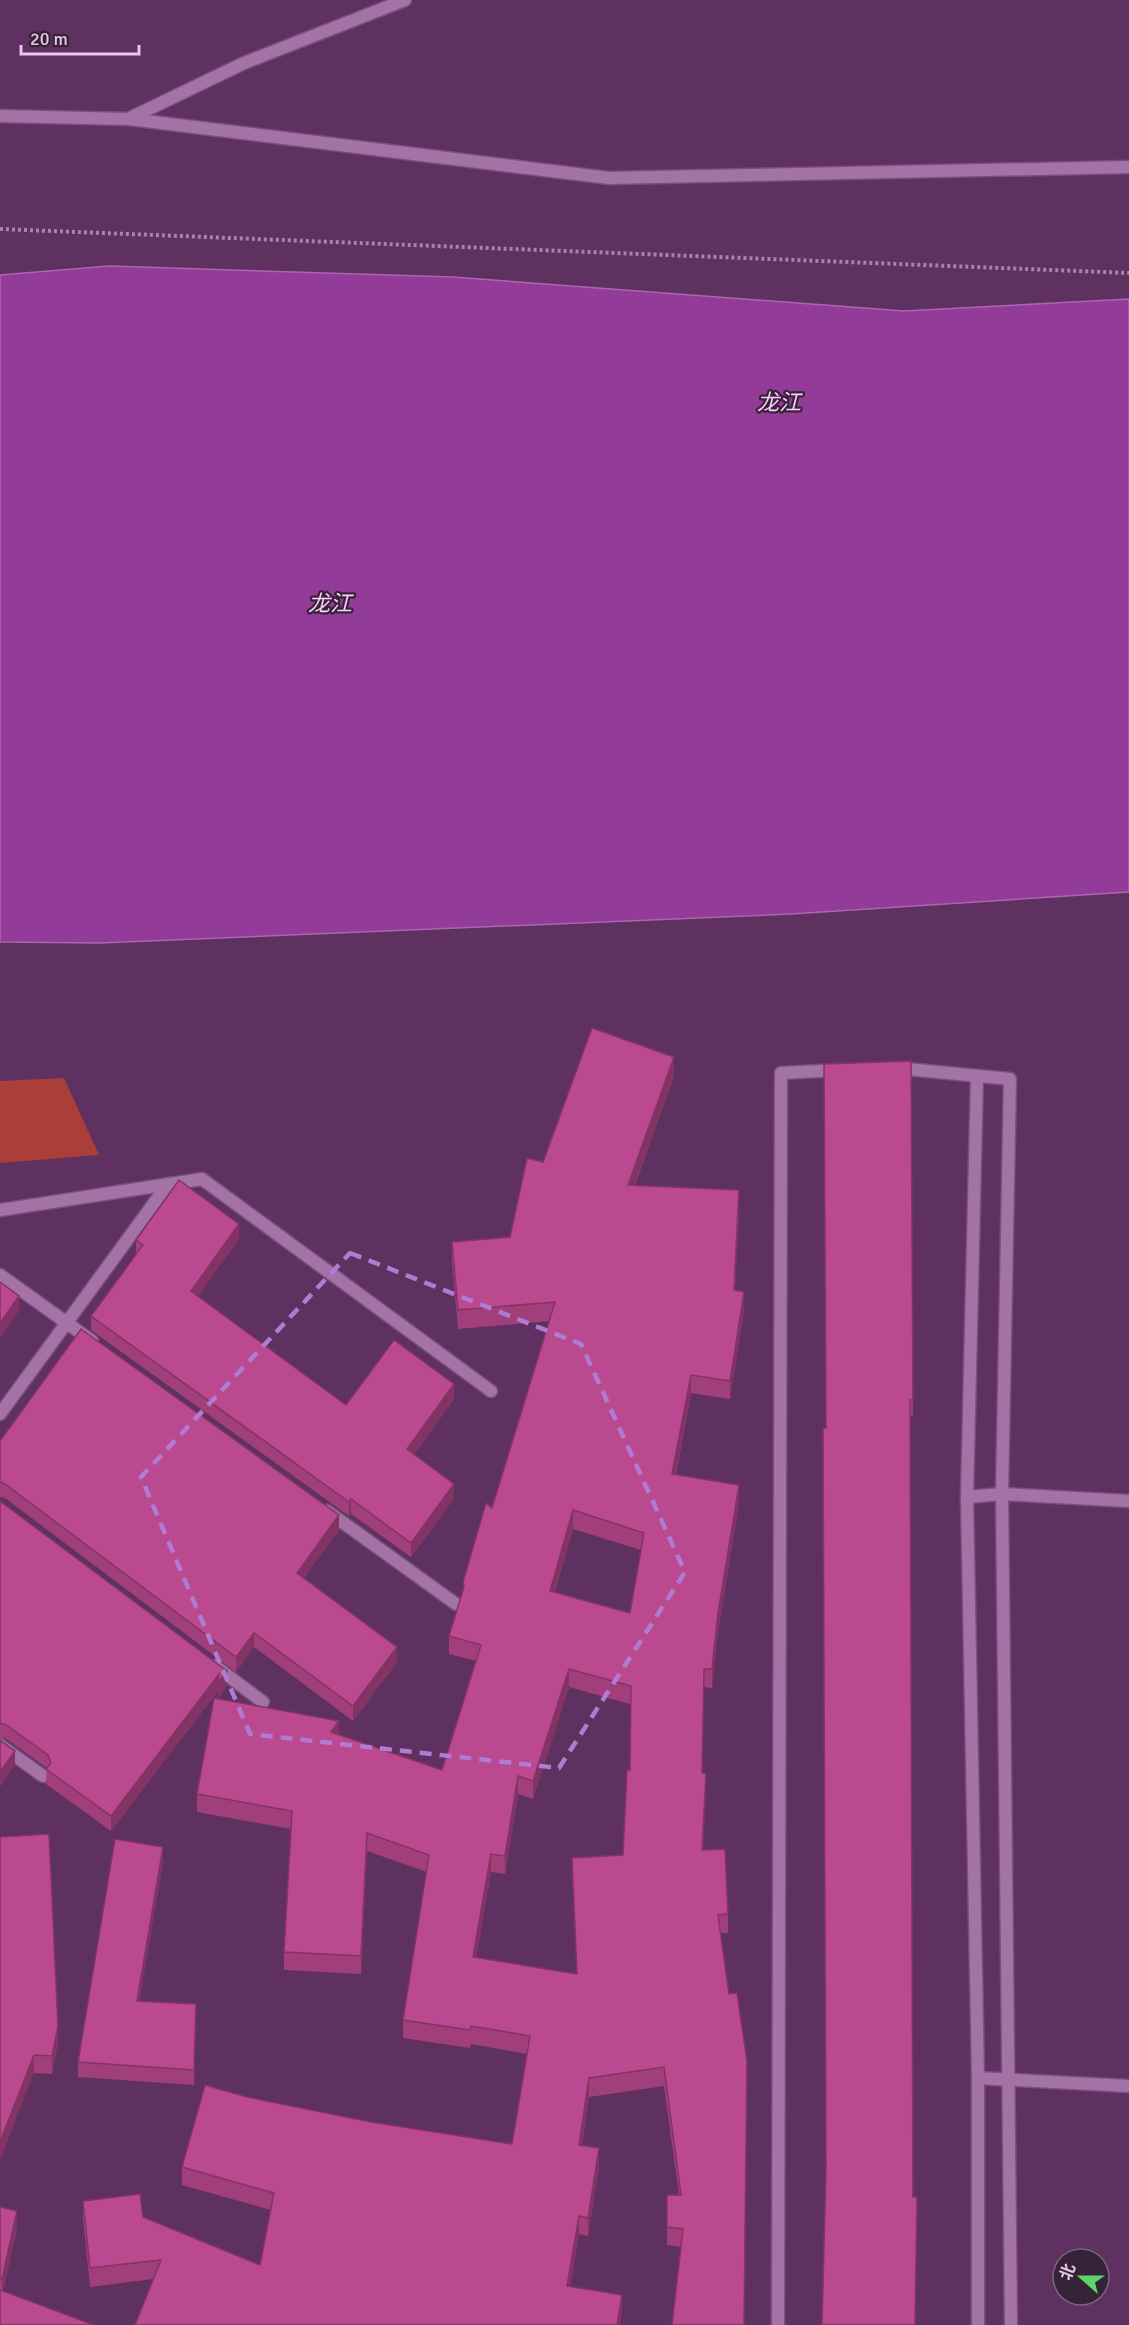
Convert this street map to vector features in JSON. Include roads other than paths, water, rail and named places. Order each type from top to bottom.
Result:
[{"type":"street","points":[[129,119],[244,63],[405,0]]},
{"type":"street","points":[[0,116],[129,119],[609,178],[1129,167]]},
{"type":"street","points":[[889,1068],[1010,1079],[1002,1494],[1011,2325]]},
{"type":"street","points":[[778,2325],[781,1073],[853,1070]]},
{"type":"street","points":[[977,1076],[967,1497],[978,2078],[978,2325]]},
{"type":"street","points":[[0,1210],[202,1179],[491,1391]]},
{"type":"street","points":[[0,1414],[168,1184]]},
{"type":"street","points":[[0,1275],[104,1351]]},
{"type":"street","points":[[967,1497],[1002,1494],[1129,1501]]},
{"type":"street","points":[[313,1501],[456,1604]]},
{"type":"street","points":[[207,1660],[263,1702]]},
{"type":"street","points":[[0,1744],[43,1776]]},
{"type":"street","points":[[978,2078],[1129,2086]]},
{"type":"water","name":"龙江","points":[[109,266],[453,277],[904,311],[1129,299],[1129,892],[791,914],[100,943],[0,942],[0,275]]}]
